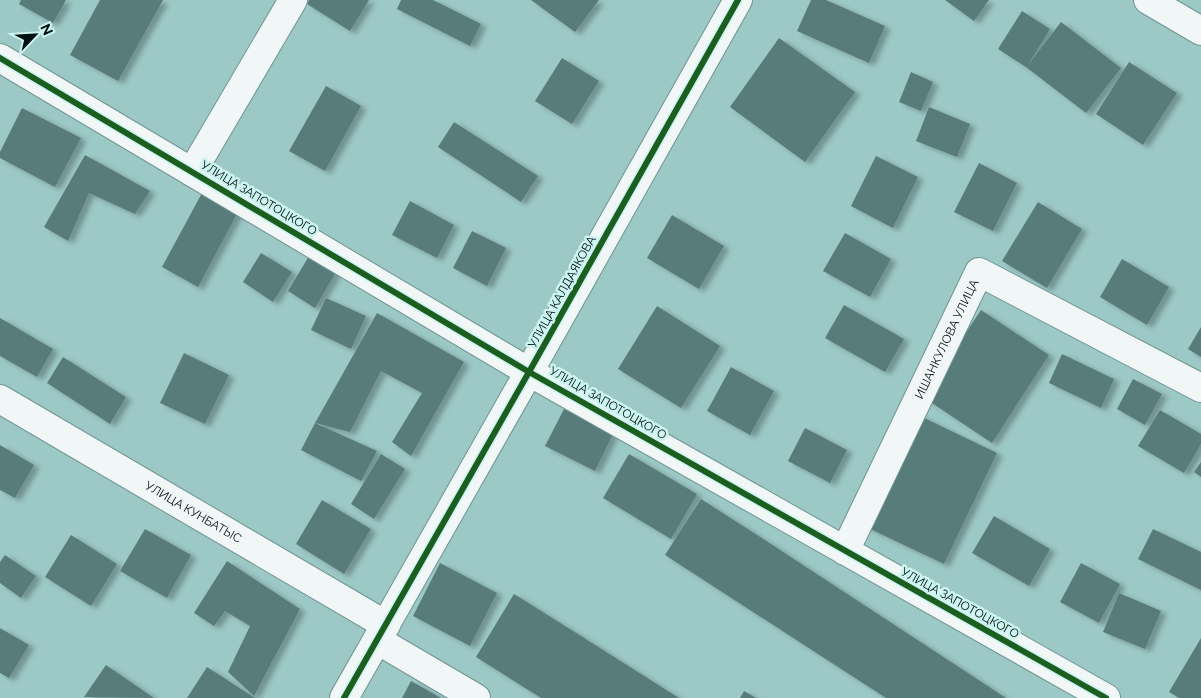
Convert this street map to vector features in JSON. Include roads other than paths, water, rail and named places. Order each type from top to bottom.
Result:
[{"type":"street","points":[[192,172],[293,0]]},
{"type":"street","name":"УЛИЦА КАЛДАЯКОВА","points":[[344,698],[530,372],[738,0]]},
{"type":"street","points":[[1148,0],[1199,22]]},
{"type":"street","name":"УЛИЦА ЗАПОТОЦКОГО","points":[[0,58],[530,372],[1106,698]]},
{"type":"street","name":"ИШАНКУЛОВА УЛИЦА","points":[[845,551],[980,272],[1201,388]]},
{"type":"street","name":"УЛИЦА КУНБАТЫС","points":[[0,400],[381,633],[476,698]]}]
